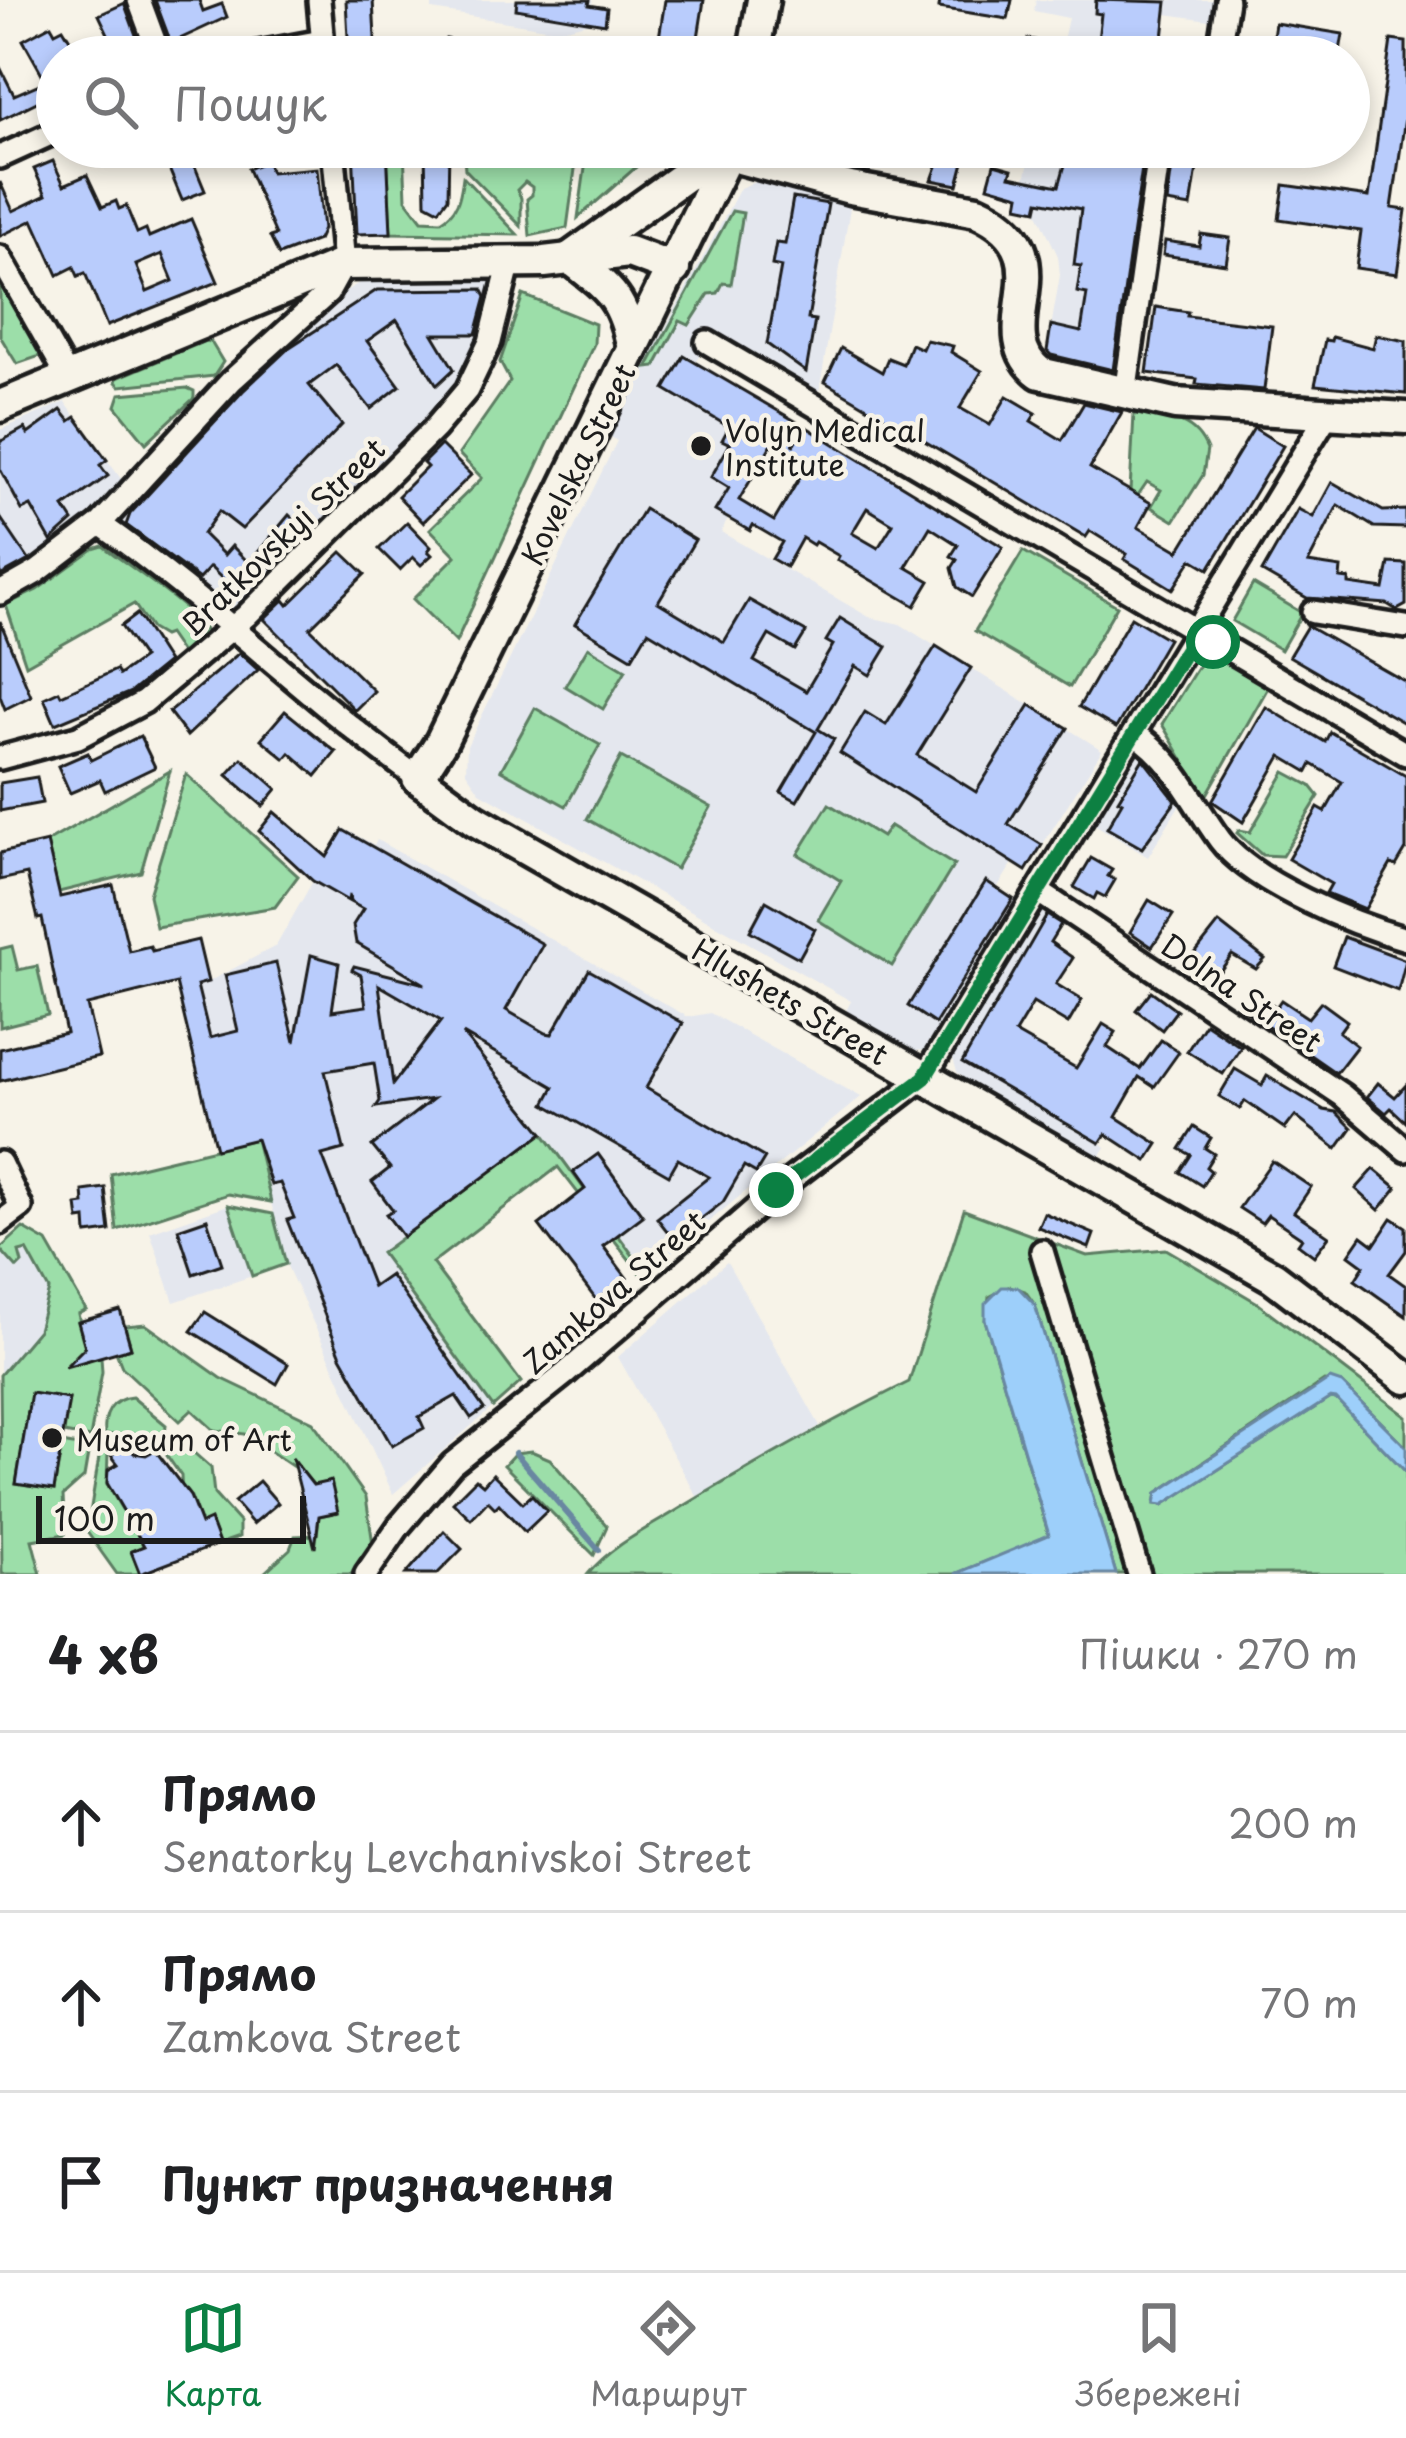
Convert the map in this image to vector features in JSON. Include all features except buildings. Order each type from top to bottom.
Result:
[{"type":"main road","points":[[757,36],[763,0]]},
{"type":"main road","points":[[570,259],[696,168]]},
{"type":"main road","name":"Kovelska Street","points":[[418,778],[441,742],[722,168]]},
{"type":"main road","points":[[784,168],[844,187],[977,211],[1009,230],[1023,254],[1020,340],[1029,364],[1040,373],[1175,404],[1406,418]]},
{"type":"main road","points":[[0,406],[344,264],[509,262],[629,252],[674,269]]},
{"type":"main road","points":[[570,259],[601,282],[625,310],[632,350]]},
{"type":"main road","name":"Hlushets Street","points":[[418,778],[475,820],[1273,1277],[1406,1378]]},
{"type":"street","points":[[139,0],[152,36]]},
{"type":"street","points":[[319,0],[322,36]]},
{"type":"street","points":[[1221,36],[1227,0]]},
{"type":"street","points":[[0,157],[36,141]]},
{"type":"street","points":[[0,592],[38,572],[100,524],[232,380],[328,293],[344,264],[335,168]]},
{"type":"street","points":[[1126,394],[1157,168]]},
{"type":"street","points":[[0,257],[68,377]]},
{"type":"street","name":"Bratkovskyi Street","points":[[0,758],[78,737],[116,719],[155,695],[233,628],[467,390],[490,342],[509,262]]},
{"type":"street","points":[[707,343],[1406,754]]},
{"type":"street","points":[[924,1078],[1327,415]]},
{"type":"street","points":[[100,524],[233,628],[363,739],[418,778]]},
{"type":"street","points":[[1313,612],[1406,627]]},
{"type":"street","points":[[1134,733],[1174,768],[1224,845],[1250,865],[1307,901],[1367,928],[1406,939]]},
{"type":"street","name":"Dolna Street","points":[[1039,892],[1342,1095],[1406,1150]]},
{"type":"street","name":"Zamkova Street","points":[[366,1574],[452,1464],[565,1374],[776,1190],[924,1078]]},
{"type":"street","points":[[0,1163],[21,1207],[0,1223]]},
{"type":"street","points":[[1042,1251],[1139,1574]]},
{"type":"shaded area","points":[[432,0],[593,0],[590,22],[558,30],[432,10]]},
{"type":"shaded area","points":[[1036,0],[1220,0],[1216,21],[1166,14],[1165,36],[1064,36],[1068,18],[1034,11]]},
{"type":"shaded area","points":[[1028,168],[1093,168],[1088,286],[1131,294],[1117,375],[1046,357],[1060,275],[1058,256],[1037,211],[1018,206]]},
{"type":"shaded area","points":[[760,180],[852,196],[818,399],[710,336],[696,361],[785,415],[721,532],[869,617],[900,624],[1102,750],[1026,871],[1013,863],[997,888],[1022,904],[935,1046],[928,1050],[909,1051],[845,1013],[851,1001],[480,792],[466,772],[467,746],[617,441],[608,435],[740,188]]},
{"type":"shaded area","points":[[500,276],[473,362],[444,407],[230,615],[112,524],[244,373],[331,300],[369,277]]},
{"type":"shaded area","points":[[65,402],[124,483],[95,518],[0,581],[0,430]]},
{"type":"shaded area","points":[[1138,750],[1185,796],[1148,857],[1091,822]]},
{"type":"shaded area","points":[[343,828],[374,845],[377,840],[688,1017],[710,1013],[861,1097],[646,1273],[543,1133],[381,1252],[493,1407],[393,1494],[286,1264],[256,1140],[216,1149],[178,989],[208,982],[276,946]]},
{"type":"shaded area","points":[[1043,902],[1066,915],[1034,970],[1018,1010],[1026,1015],[1016,1033],[1127,1098],[1101,1143],[1106,1147],[1099,1158],[966,1080],[957,1072],[953,1058],[956,1045]]},
{"type":"shaded area","points":[[228,1205],[252,1276],[174,1302],[150,1232]]},
{"type":"shaded area","points":[[0,1249],[17,1267],[18,1252],[27,1250],[49,1290],[38,1330],[0,1374]]},
{"type":"shaded area","points":[[727,1262],[820,1426],[698,1498],[618,1357]]},
{"type":"green space","points":[[388,168],[405,168],[406,199],[422,220],[441,221],[452,212],[463,177],[518,235],[391,233]]},
{"type":"green space","points":[[575,168],[567,228],[530,236],[527,199],[532,187],[525,182],[517,190],[521,226],[465,169]]},
{"type":"green space","points":[[585,168],[635,168],[578,218]]},
{"type":"green space","points":[[732,211],[743,213],[731,284],[723,283],[718,293],[709,294],[689,325],[680,321],[655,367],[647,368]]},
{"type":"green space","points":[[0,282],[43,355],[17,364],[0,336]]},
{"type":"green space","points":[[523,295],[595,324],[594,344],[456,642],[413,599],[456,556],[430,529],[482,478],[459,454],[510,381],[500,362]]},
{"type":"green space","points":[[211,342],[223,362],[214,376],[120,386],[116,382],[117,378]]},
{"type":"green space","points":[[194,391],[194,398],[146,443],[116,406],[120,394]]},
{"type":"green space","points":[[1134,414],[1187,425],[1207,450],[1203,475],[1174,521],[1151,507],[1161,490],[1147,482],[1136,498],[1130,492]]},
{"type":"green space","points":[[103,546],[177,601],[205,631],[181,653],[168,634],[151,629],[134,604],[26,665],[6,605]]},
{"type":"green space","points":[[1023,551],[1117,606],[1070,687],[975,631]]},
{"type":"green space","points":[[1253,584],[1302,613],[1281,650],[1232,621]]},
{"type":"green space","points":[[588,647],[626,670],[603,709],[565,686]]},
{"type":"green space","points":[[1209,649],[1270,684],[1205,798],[1162,724]]},
{"type":"green space","points":[[535,708],[600,745],[566,806],[501,770]]},
{"type":"green space","points":[[621,757],[711,807],[676,869],[587,819]]},
{"type":"green space","points":[[170,771],[141,872],[59,892],[47,842]]},
{"type":"green space","points":[[1285,772],[1319,796],[1282,856],[1262,855],[1237,833],[1250,832]]},
{"type":"green space","points":[[186,774],[298,876],[275,907],[156,927],[149,895]]},
{"type":"green space","points":[[829,804],[882,837],[890,826],[954,865],[892,966],[818,920],[841,881],[798,854]]},
{"type":"green space","points":[[12,946],[18,970],[37,966],[48,1015],[0,1027],[0,949]]},
{"type":"green space","points":[[543,1133],[646,1273],[642,1276],[558,1167],[432,1263],[521,1382],[493,1407],[381,1253]]},
{"type":"green space","points":[[256,1139],[271,1202],[228,1194],[117,1230],[111,1174]]},
{"type":"green space","points":[[228,1205],[273,1214],[286,1264],[252,1276]]},
{"type":"green space","points":[[964,1210],[1087,1256],[1166,1249],[1256,1302],[1406,1416],[1406,1447],[1342,1383],[1324,1381],[1157,1493],[1155,1504],[1163,1505],[1330,1398],[1336,1399],[1406,1472],[1406,1574],[1116,1574],[1035,1305],[1025,1291],[1010,1286],[989,1297],[985,1320],[1049,1536],[955,1574],[588,1574],[642,1531],[792,1443],[909,1382]]},
{"type":"green space","points":[[23,1228],[47,1242],[86,1310],[78,1314],[89,1359],[101,1357],[102,1372],[90,1438],[64,1433],[69,1399],[31,1394],[16,1484],[54,1490],[62,1443],[89,1448],[84,1477],[63,1496],[65,1534],[32,1540],[41,1574],[2,1574],[0,1375],[38,1330],[49,1290],[27,1250],[19,1252],[22,1263],[17,1268],[0,1249]]},
{"type":"green space","points":[[145,1324],[221,1378],[313,1422],[366,1497],[373,1544],[355,1574],[263,1574],[290,1549],[295,1536],[317,1535],[319,1516],[337,1512],[304,1474],[244,1434],[214,1430],[192,1410],[180,1421],[122,1367],[116,1352],[131,1348],[125,1326]]},
{"type":"green space","points":[[132,1397],[166,1425],[165,1433],[105,1435],[110,1409]]},
{"type":"green space","points":[[119,1444],[108,1452],[107,1484],[144,1546],[131,1551],[140,1574],[117,1574],[87,1532],[100,1451]]},
{"type":"green space","points":[[185,1445],[211,1468],[214,1494],[239,1522],[239,1537],[219,1544],[210,1521],[201,1524],[191,1497],[182,1499],[181,1476],[161,1447]]},
{"type":"green space","points":[[531,1451],[550,1459],[607,1526],[594,1555],[504,1465],[515,1453]]},
{"type":"water","points":[[1002,1287],[1018,1287],[1035,1305],[1116,1574],[955,1574],[1049,1535],[985,1320],[985,1304]]},
{"type":"water","points":[[1330,1379],[1342,1383],[1406,1447],[1406,1472],[1330,1398],[1163,1505],[1155,1504],[1157,1493]]},
{"type":"waterway","points":[[515,1453],[599,1550]]},
{"type":"place","name":"Volyn Medical Institute","points":[[701,446]]},
{"type":"place","name":"Museum of Art","points":[[52,1438]]},
{"type":"route","points":[[776,1190],[924,1078],[1197,631],[1213,642]]}]
